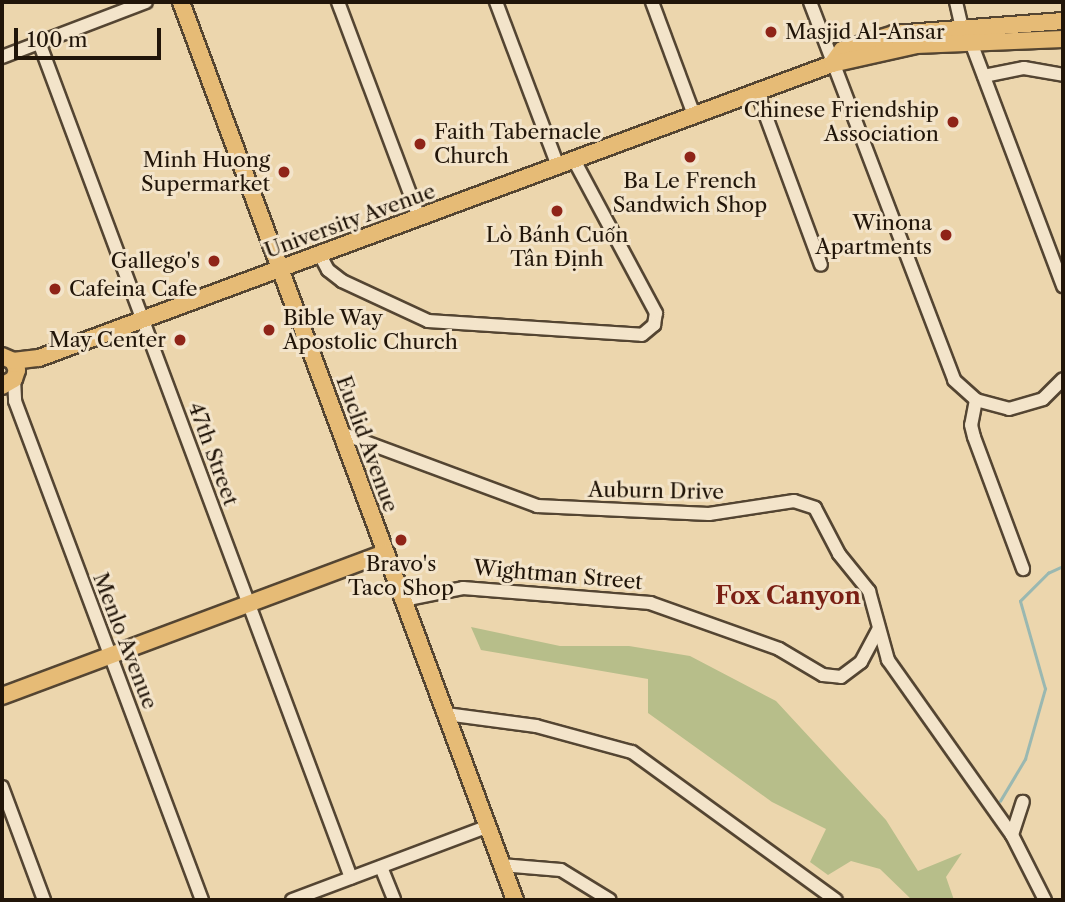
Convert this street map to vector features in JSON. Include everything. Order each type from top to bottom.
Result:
[{"type":"main road","name":"Euclid Avenue","points":[[181,2],[514,900]]},
{"type":"main road","name":"University Avenue","points":[[832,64],[842,50],[912,31],[1032,26],[1063,21]]},
{"type":"main road","points":[[972,45],[987,32],[1032,26]]},
{"type":"main road","points":[[884,51],[893,42],[910,37],[912,31]]},
{"type":"main road","name":"University Avenue","points":[[8,372],[35,366],[39,358],[832,64],[916,45],[972,45],[1063,39]]},
{"type":"main road","points":[[2,696],[385,553]]},
{"type":"street","points":[[2,57],[146,2]]},
{"type":"street","points":[[338,2],[419,218]]},
{"type":"street","points":[[320,255],[328,270],[342,281],[428,321],[632,337],[651,329],[656,313],[566,163],[496,2]]},
{"type":"street","points":[[652,2],[694,116]]},
{"type":"street","points":[[810,2],[946,366],[959,387],[976,400],[999,408],[1027,406],[1049,394],[1063,379]]},
{"type":"street","points":[[956,2],[962,27]]},
{"type":"street","name":"47th Street","points":[[39,42],[351,878]]},
{"type":"street","points":[[972,45],[1063,286]]},
{"type":"street","points":[[984,76],[1024,68],[1063,75]]},
{"type":"street","points":[[757,92],[821,265]]},
{"type":"street","name":"Menlo Avenue","points":[[8,372],[110,656],[202,900]]},
{"type":"street","points":[[976,400],[971,425],[974,437],[1023,569]]},
{"type":"street","name":"Auburn Drive","points":[[341,433],[537,506],[709,514],[786,502],[808,504],[825,519],[839,554],[869,591],[888,660],[1012,835],[1045,900]]},
{"type":"street","name":"Wightman Street","points":[[403,600],[463,588],[650,603],[779,649],[823,675],[841,677],[861,662],[879,628]]},
{"type":"street","points":[[446,713],[536,726],[632,752],[836,900]]},
{"type":"street","points":[[2,787],[44,900]]},
{"type":"street","points":[[1012,835],[1023,802]]},
{"type":"street","points":[[292,900],[486,827]]},
{"type":"street","points":[[501,865],[561,870],[610,900]]},
{"type":"street","points":[[381,867],[394,900]]},
{"type":"green space","points":[[471,627],[560,646],[629,646],[690,656],[776,701],[886,820],[918,871],[962,853],[946,877],[954,900],[912,900],[880,869],[851,861],[828,875],[810,862],[826,829],[772,802],[648,713],[648,679],[481,650]]},
{"type":"waterway","points":[[1000,801],[1025,759],[1045,689],[1020,601],[1048,573],[1063,566]]},
{"type":"place","name":"Masjid Al-Ansar","points":[[771,32]]},
{"type":"place","name":"Chinese Friendship Association","points":[[953,122]]},
{"type":"place","name":"Faith Tabernacle Church","points":[[420,144]]},
{"type":"place","name":"Ba Le French Sandwich Shop","points":[[690,157]]},
{"type":"place","name":"Minh Huong Supermarket","points":[[284,172]]},
{"type":"place","name":"Lò Bánh Cuốn Tân Định","points":[[557,211]]},
{"type":"place","name":"Winona Apartments","points":[[946,235]]},
{"type":"place","name":"Gallego's","points":[[214,261]]},
{"type":"place","name":"Cafeina Cafe","points":[[55,289]]},
{"type":"place","name":"Bible Way Apostolic Church","points":[[269,330]]},
{"type":"place","name":"May Center","points":[[180,340]]},
{"type":"place","name":"Bravo's Taco Shop","points":[[401,540]]},
{"type":"district","name":"Fox Canyon","points":[[788,596]]}]
